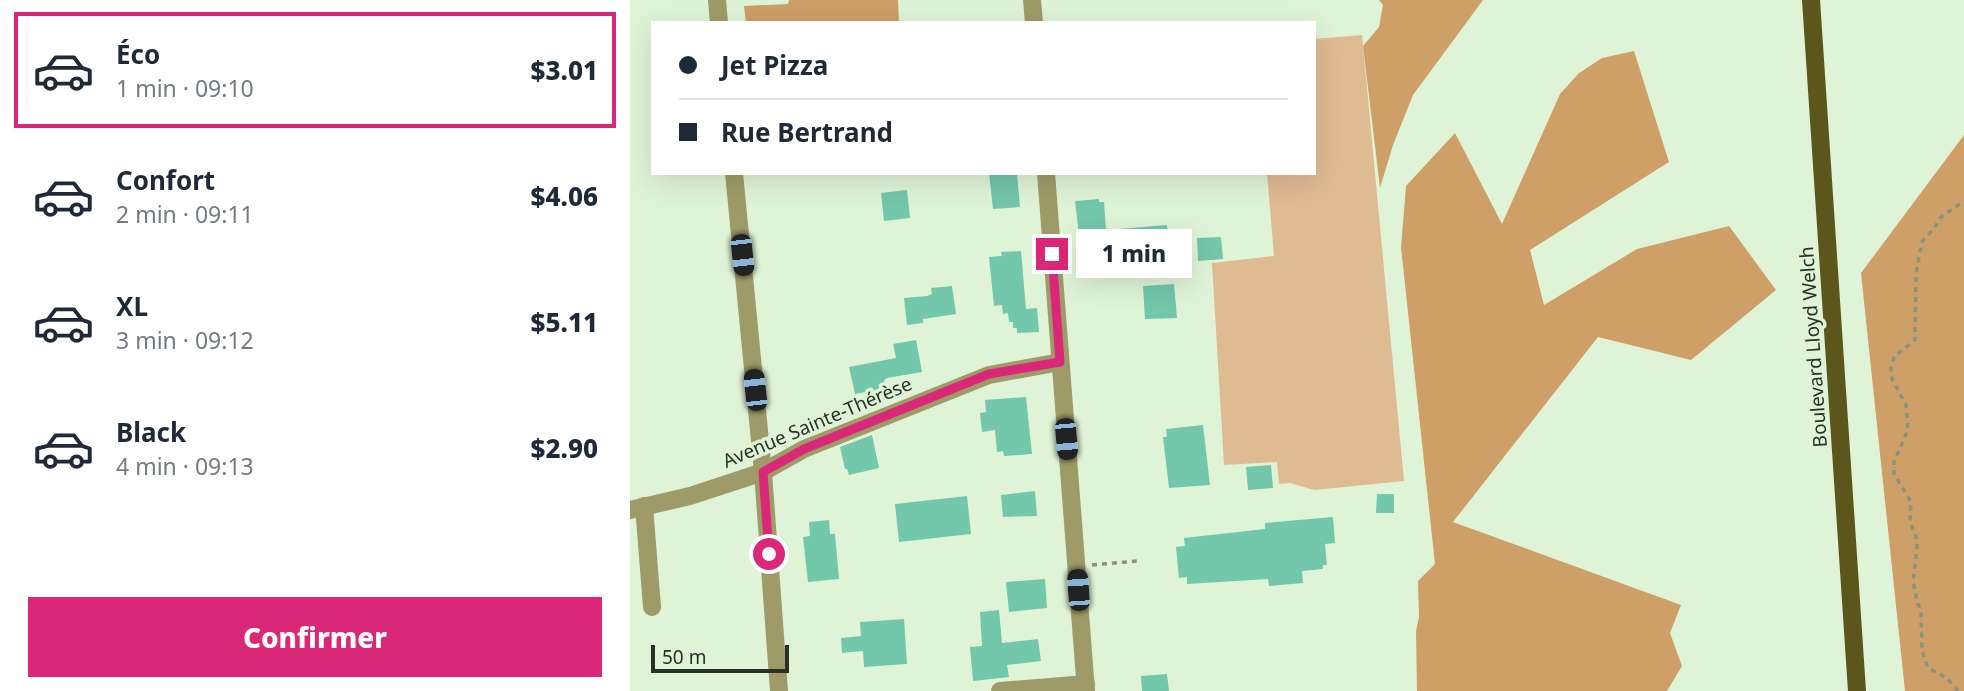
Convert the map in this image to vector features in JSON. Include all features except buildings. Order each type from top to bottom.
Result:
[{"type":"main road","name":"Boulevard Lloyd Welch","points":[[1811,0],[1857,691]]},
{"type":"street","points":[[717,0],[719,21]]},
{"type":"street","points":[[1032,0],[1034,21]]},
{"type":"street","points":[[734,175],[763,472],[779,691]]},
{"type":"street","points":[[1000,691],[1086,687],[1046,175]]},
{"type":"street","name":"Avenue Sainte-Thérèse","points":[[637,508],[690,496],[763,472],[804,449],[989,374],[1060,362]]},
{"type":"street","points":[[637,508],[652,607]]},
{"type":"path","points":[[1958,691],[1947,678],[1928,668],[1924,660],[1921,610],[1913,581],[1917,540],[1910,522],[1910,502],[1894,474],[1894,462],[1907,432],[1908,414],[1892,379],[1891,368],[1894,357],[1914,340],[1916,273],[1922,242],[1940,218],[1964,201]]},
{"type":"path","points":[[1076,566],[1137,561]]},
{"type":"shaded area","points":[[789,0],[898,0],[899,21],[746,21],[744,6],[788,4]]},
{"type":"shaded area","points":[[1379,0],[1483,0],[1413,95],[1393,145],[1380,188],[1363,46],[1379,27],[1383,5]]},
{"type":"shaded area","points":[[1362,35],[1404,481],[1314,490],[1290,483],[1279,484],[1277,462],[1224,465],[1212,263],[1274,256],[1267,175],[1316,175],[1316,39]]},
{"type":"shaded area","points":[[1634,51],[1669,162],[1530,250],[1544,305],[1637,249],[1729,226],[1776,290],[1691,360],[1598,337],[1453,522],[1681,605],[1670,633],[1682,666],[1667,691],[1417,691],[1418,581],[1435,564],[1401,247],[1406,186],[1455,133],[1502,224],[1560,94],[1579,73],[1602,58]]},
{"type":"shaded area","points":[[1964,135],[1964,691],[1905,691],[1861,273]]},
{"type":"route","points":[[769,554],[763,472],[804,449],[989,374],[1060,362],[1052,254]]}]
